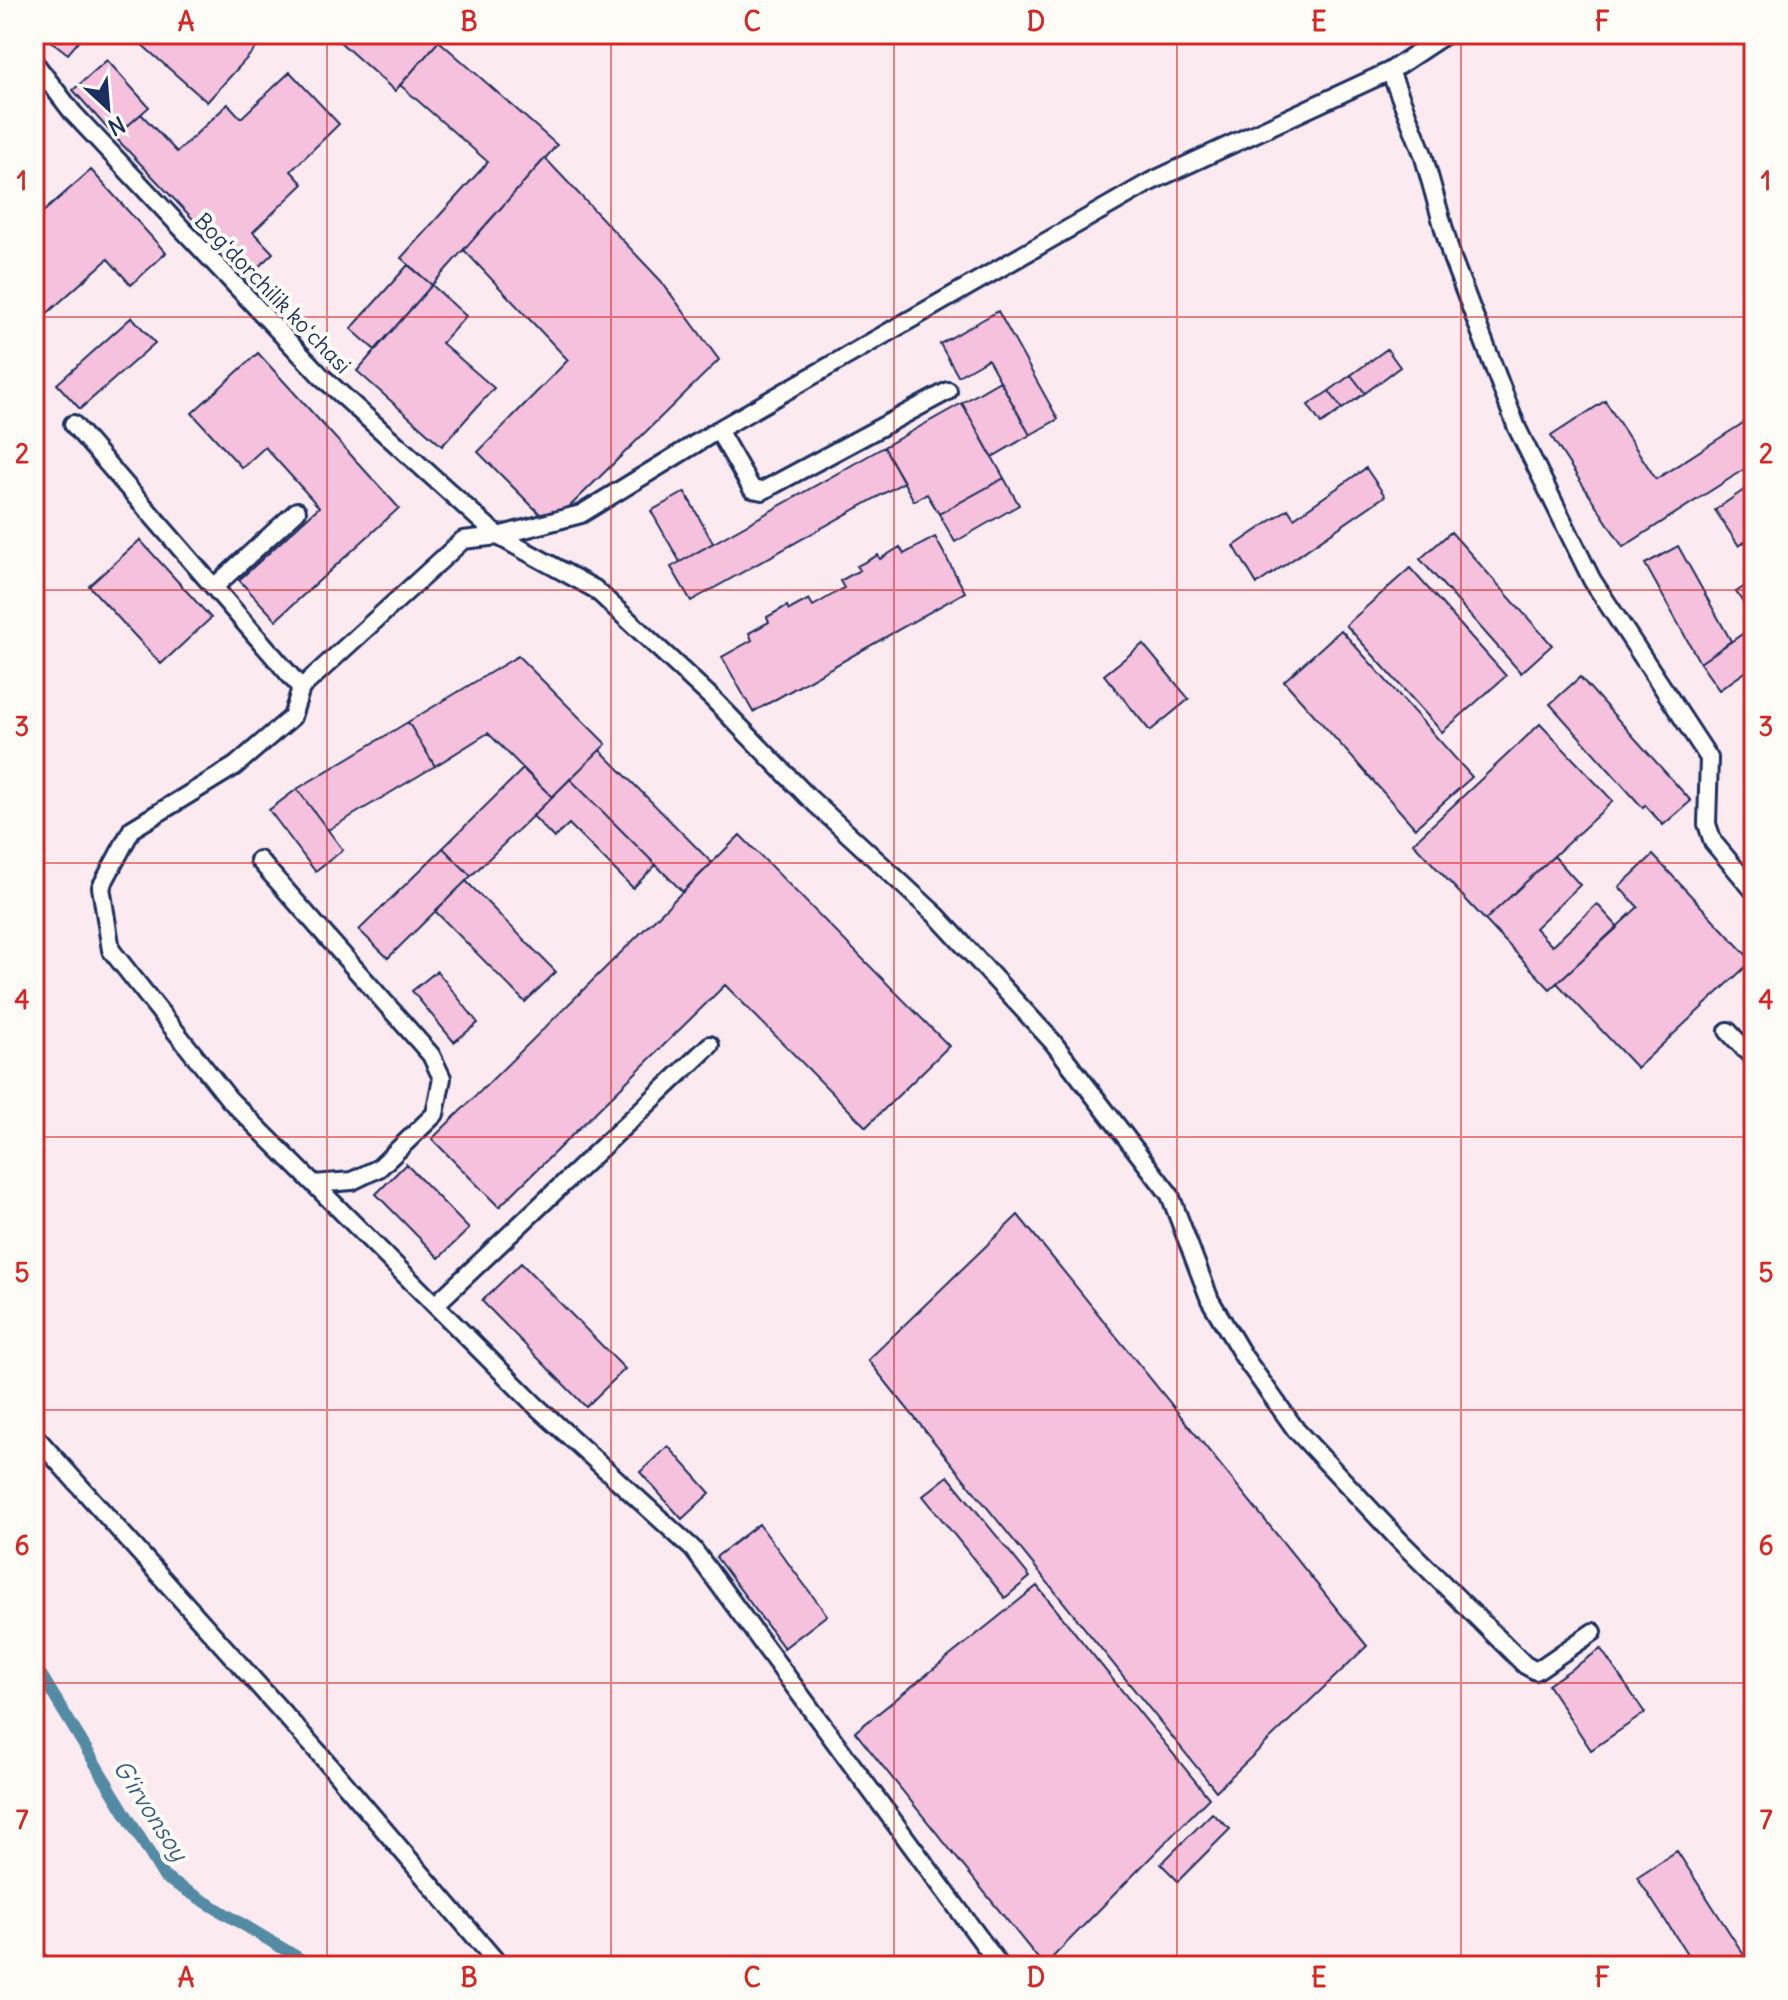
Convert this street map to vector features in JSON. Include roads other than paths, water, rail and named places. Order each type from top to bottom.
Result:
[{"type":"lane","points":[[1000,1966],[693,1549],[536,1406],[229,1099],[111,950],[101,887],[132,829],[235,766],[292,717],[301,688],[463,540],[498,536],[581,514],[718,430],[1150,182],[1390,71],[1446,34]]},
{"type":"lane","name":"Bogʻdorchilik koʻchasi","points":[[34,62],[73,113],[321,376],[498,536],[595,589],[714,700],[807,796],[937,916],[1052,1041],[1170,1195],[1210,1300],[1244,1357],[1296,1430],[1401,1542],[1525,1665],[1536,1671],[1593,1632]]},
{"type":"lane","points":[[1390,71],[1423,154],[1452,258],[1517,428],[1592,580],[1709,758],[1707,824],[1713,842],[1754,891]]},
{"type":"lane","points":[[718,430],[752,489],[762,491],[948,391]]},
{"type":"lane","points":[[73,424],[301,688]]},
{"type":"lane","points":[[214,587],[297,511]]},
{"type":"lane","points":[[259,860],[431,1055],[442,1078],[435,1114],[379,1168],[352,1181],[314,1184]]},
{"type":"lane","points":[[1728,1031],[1754,1059]]},
{"type":"lane","points":[[435,1305],[710,1045]]},
{"type":"lane","points":[[34,1435],[318,1752],[500,1966]]},
{"type":"waterway","name":"G‘irvonsoy","points":[[34,1663],[164,1877],[312,1966]]}]
